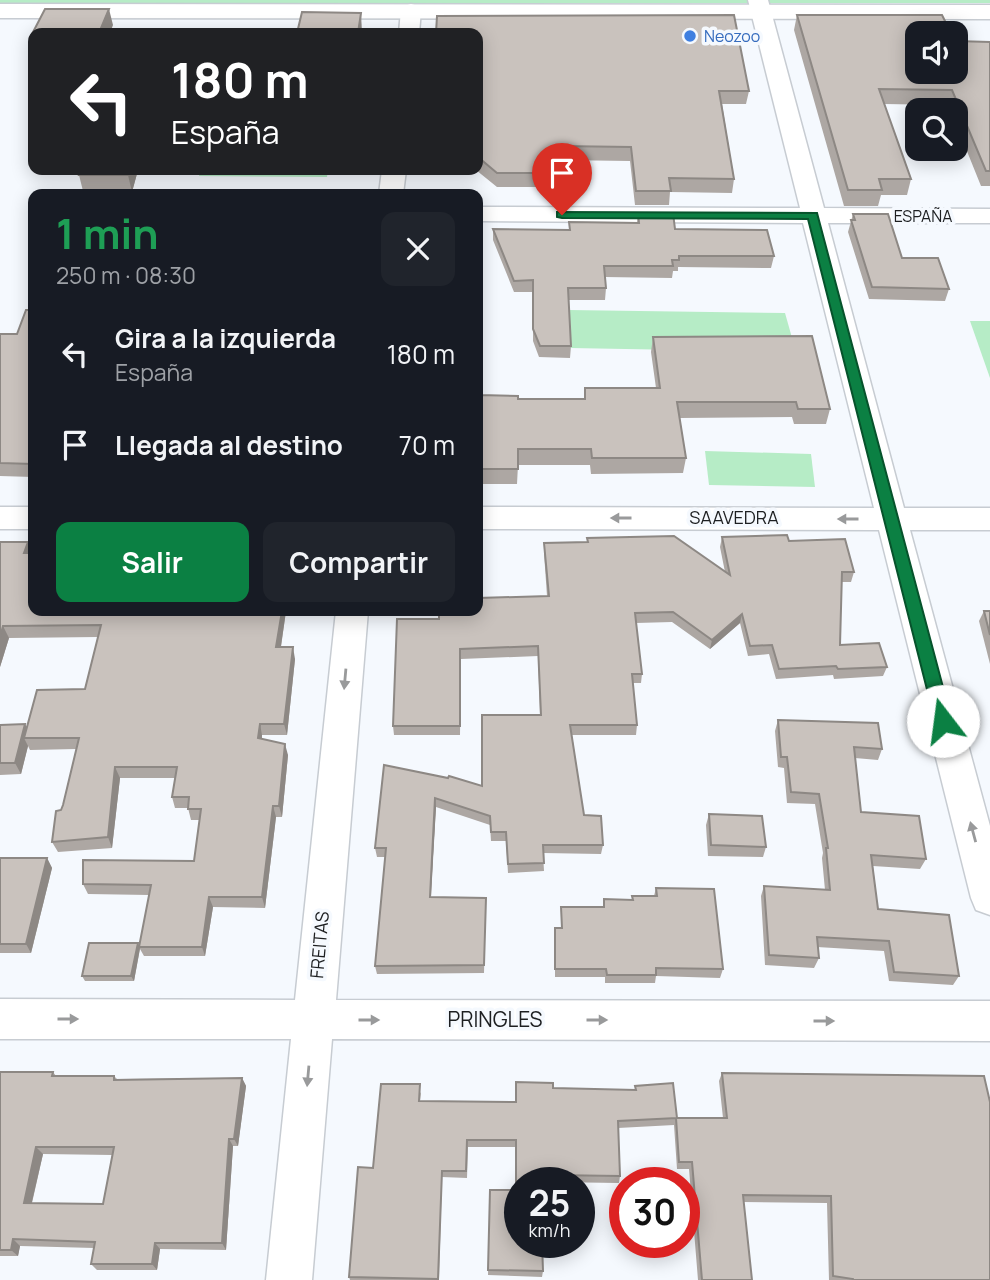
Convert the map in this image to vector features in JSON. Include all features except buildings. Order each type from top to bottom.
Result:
[{"type":"main road","points":[[0,11],[760,6],[990,12]]},
{"type":"street","points":[[760,6],[890,519],[990,898]]},
{"type":"street","points":[[409,28],[411,10]]},
{"type":"street","name":"ESPAÑA","points":[[483,214],[990,216]]},
{"type":"street","points":[[0,518],[28,518]]},
{"type":"street","name":"SAAVEDRA","points":[[483,518],[990,519]]},
{"type":"street","name":"FREITAS","points":[[289,1280],[352,616]]},
{"type":"street","name":"PRINGLES","points":[[0,1019],[990,1021]]},
{"type":"green space","points":[[0,0],[990,0],[990,3],[0,3]]},
{"type":"green space","points":[[199,175],[327,175],[327,177]]},
{"type":"green space","points":[[568,310],[785,313],[796,352],[570,348]]},
{"type":"green space","points":[[970,321],[990,321],[990,378]]},
{"type":"green space","points":[[705,451],[811,454],[815,487],[709,485]]},
{"type":"place","name":"Neozoo","points":[[690,36]]},
{"type":"route","points":[[562,215],[813,215],[943,721]]}]
